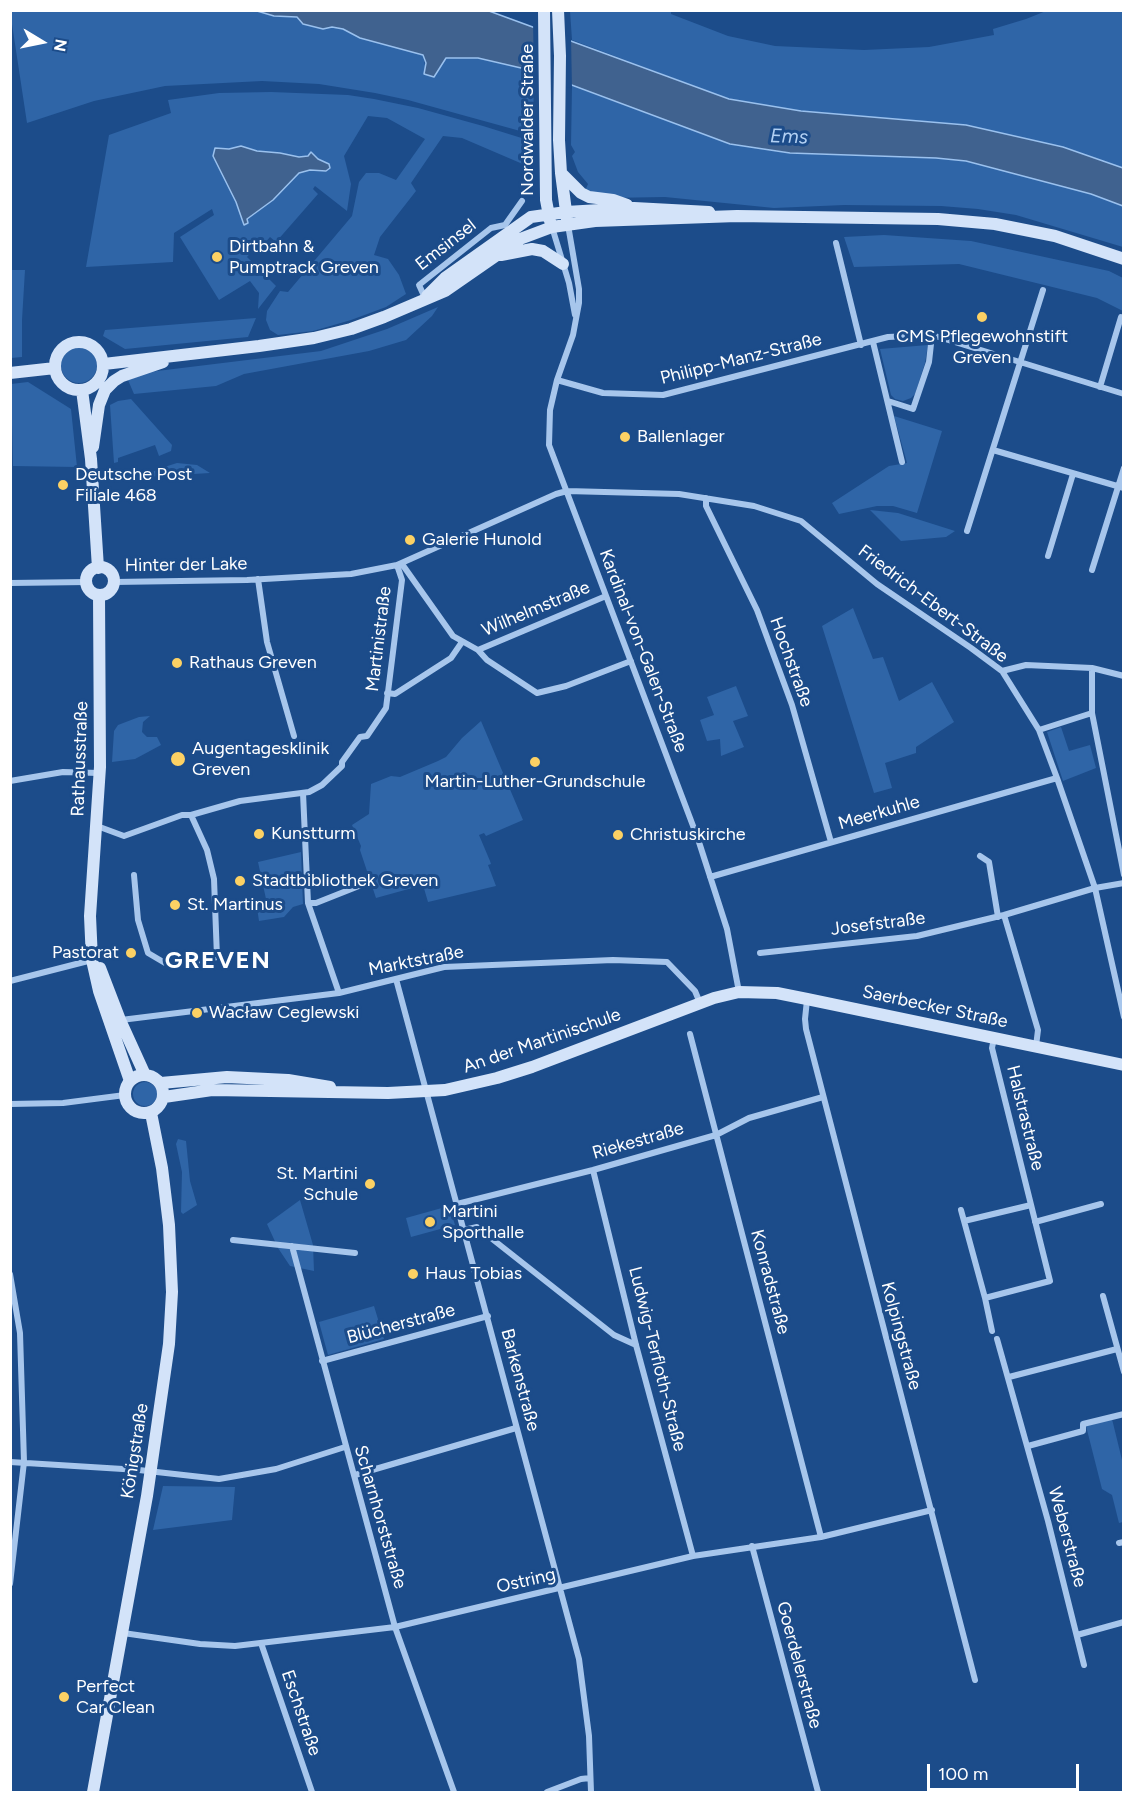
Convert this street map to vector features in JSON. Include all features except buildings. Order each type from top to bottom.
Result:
[{"type":"street","name":"Nordwalder Straße","points":[[544,10],[548,213],[552,228]]},
{"type":"street","name":"Nordwalder Straße","points":[[558,10],[559,140],[568,225]]},
{"type":"street","points":[[561,173],[581,193],[589,197],[613,200],[634,208]]},
{"type":"street","name":"Emsinsel","points":[[507,228],[522,201]]},
{"type":"street","points":[[425,299],[445,278],[507,228],[531,217],[548,213],[634,208],[690,210],[737,216]]},
{"type":"street","points":[[104,364],[314,338],[351,329],[445,291],[520,238],[568,225],[626,219],[737,216],[938,219],[995,224],[1055,237],[1124,259]]},
{"type":"street","name":"Kardinal-von-Galen-Straße","points":[[568,225],[579,289],[576,322],[550,410],[548,434],[552,455],[710,877],[727,929],[739,992]]},
{"type":"street","name":"Kardinal-von-Galen-Straße","points":[[552,228],[570,283],[576,322]]},
{"type":"street","points":[[836,243],[861,345]]},
{"type":"street","points":[[491,258],[532,249],[543,251],[564,264]]},
{"type":"street","points":[[967,531],[1043,290]]},
{"type":"street","points":[[1100,387],[1121,317]]},
{"type":"street","points":[[888,401],[913,409],[929,362],[933,335]]},
{"type":"street","name":"Philipp-Manz-Straße","points":[[557,380],[603,393],[663,395],[888,338],[933,335],[1124,394]]},
{"type":"street","points":[[79,341],[93,345],[104,364],[96,384],[82,390],[62,383],[57,376],[55,360],[64,347],[79,341]]},
{"type":"street","points":[[873,342],[902,462]]},
{"type":"street","points":[[91,459],[99,405],[105,390],[123,376],[181,356]]},
{"type":"street","points":[[10,373],[55,368]]},
{"type":"street","points":[[82,390],[91,459],[98,568]]},
{"type":"street","points":[[993,450],[1120,487]]},
{"type":"street","points":[[1092,570],[1120,487],[1124,468]]},
{"type":"street","points":[[1048,556],[1073,474]]},
{"type":"street","name":"Friedrich-Ebert-Straße","points":[[567,491],[680,494],[754,506],[801,521],[877,584],[1002,671],[1039,730],[1057,778],[1095,888],[1124,1017]]},
{"type":"street","name":"Martinistraße","points":[[96,826],[124,836],[182,815],[191,815],[240,801],[309,792],[322,785],[342,766],[342,762],[360,737],[367,735],[386,708],[402,580],[399,564],[567,491]]},
{"type":"street","name":"Hochstraße","points":[[706,498],[706,506],[757,610],[789,697],[831,842]]},
{"type":"street","points":[[399,564],[429,600],[453,636],[478,650],[487,660],[537,693],[566,686],[631,661]]},
{"type":"street","name":"Hinter der Lake","points":[[114,582],[258,579],[351,574],[399,564]]},
{"type":"street","points":[[98,568],[109,571],[114,582],[109,592],[99,595],[90,590],[87,582],[89,573],[98,568]]},
{"type":"street","name":"Hinter der Lake","points":[[258,579],[267,642],[294,736]]},
{"type":"street","points":[[10,584],[87,582]]},
{"type":"street","name":"Rathausstraße","points":[[95,959],[91,923],[100,773],[99,595]]},
{"type":"street","name":"Wilhelmstraße","points":[[478,650],[606,596]]},
{"type":"street","points":[[387,693],[395,694],[451,658],[462,642]]},
{"type":"street","points":[[1002,671],[1026,665],[1092,668],[1124,676]]},
{"type":"street","points":[[1092,668],[1092,713],[1124,875]]},
{"type":"street","points":[[1039,730],[1092,713]]},
{"type":"street","points":[[10,781],[63,772],[100,773]]},
{"type":"street","name":"Meerkuhle","points":[[710,877],[1057,778]]},
{"type":"street","points":[[303,793],[308,903],[339,993]]},
{"type":"street","points":[[134,875],[138,920],[148,953],[165,963],[190,962],[217,957],[214,879],[207,850],[191,815]]},
{"type":"street","points":[[980,856],[989,862],[1001,916],[1038,1030],[1036,1046]]},
{"type":"street","points":[[308,903],[316,903],[369,882]]},
{"type":"street","name":"Josefstraße","points":[[760,953],[917,936],[1001,916],[1095,888],[1124,883]]},
{"type":"street","points":[[11,981],[95,959]]},
{"type":"street","points":[[95,959],[145,1075]]},
{"type":"street","points":[[95,959],[99,991],[130,1081]]},
{"type":"street","name":"Marktstraße","points":[[120,1020],[339,993],[444,967],[613,960],[667,962],[695,991],[700,1003]]},
{"type":"street","name":"Barkenstraße","points":[[396,979],[561,1588],[582,1679],[589,1736],[591,1792]]},
{"type":"street","name":"Saerbecker Straße","points":[[739,992],[777,993],[1124,1065]]},
{"type":"street","name":"An der Martinischule","points":[[164,1098],[212,1090],[388,1093],[445,1090],[496,1078],[700,1003],[739,992]]},
{"type":"street","name":"Kolpingstraße","points":[[807,999],[806,1029],[975,1680]]},
{"type":"street","name":"Konradstraße","points":[[690,1034],[821,1538]]},
{"type":"street","name":"Halstrastraße","points":[[985,1298],[1050,1281],[992,1048],[994,1038]]},
{"type":"street","points":[[145,1075],[152,1076],[161,1083],[164,1098],[157,1109],[145,1114],[134,1110],[126,1101],[125,1095],[130,1081],[135,1077],[145,1075]]},
{"type":"street","name":"An der Martinischule","points":[[161,1083],[227,1077],[271,1079],[323,1085],[350,1092]]},
{"type":"street","points":[[10,1104],[53,1104],[125,1095]]},
{"type":"street","name":"Riekestraße","points":[[457,1204],[593,1170],[716,1135],[749,1118],[823,1096]]},
{"type":"street","name":"Königstraße","points":[[93,1792],[123,1634],[169,1344],[172,1292],[167,1214],[162,1168],[150,1113]]},
{"type":"street","name":"Ludwig-Terfloth-Straße","points":[[593,1170],[636,1345],[693,1556]]},
{"type":"street","points":[[1035,1222],[1101,1204]]},
{"type":"street","points":[[964,1221],[1031,1205]]},
{"type":"street","points":[[961,1210],[992,1331]]},
{"type":"street","points":[[464,1230],[477,1227],[614,1335],[636,1345]]},
{"type":"street","points":[[233,1240],[354,1253]]},
{"type":"street","name":"Scharnhorststraße","points":[[292,1246],[394,1627],[454,1792]]},
{"type":"street","points":[[10,1274],[20,1333],[24,1462],[10,1584]]},
{"type":"street","points":[[1103,1296],[1124,1372]]},
{"type":"street","name":"Blücherstraße","points":[[322,1361],[488,1316]]},
{"type":"street","name":"Weberstraße","points":[[997,1339],[1028,1446],[1084,1665]]},
{"type":"street","points":[[1009,1377],[1117,1349]]},
{"type":"street","points":[[1028,1446],[1083,1431],[1083,1424],[1124,1414]]},
{"type":"street","points":[[355,1475],[516,1428]]},
{"type":"street","points":[[10,1462],[150,1471],[219,1479],[276,1469],[345,1447]]},
{"type":"street","name":"Ostring","points":[[123,1634],[235,1646],[394,1627],[693,1556],[821,1538],[932,1510]]},
{"type":"street","name":"Goerdelerstraße","points":[[752,1546],[818,1792]]},
{"type":"street","points":[[1077,1635],[1124,1622]]},
{"type":"street","name":"Eschstraße","points":[[261,1643],[312,1792]]},
{"type":"street","points":[[547,1792],[581,1779],[590,1778]]},
{"type":"shaded area","points":[[10,11],[257,11],[274,16],[297,17],[303,24],[323,29],[332,27],[343,29],[360,38],[423,55],[426,71],[434,77],[446,58],[478,58],[534,71],[533,129],[531,134],[375,93],[319,84],[262,81],[165,86],[94,101],[27,123]]},
{"type":"shaded area","points":[[570,11],[671,11],[671,14],[728,36],[775,46],[864,50],[929,47],[994,35],[993,29],[1046,11],[1123,11],[1123,168],[1063,147],[966,125],[801,111],[729,99],[572,40]]},
{"type":"shaded area","points":[[572,86],[730,144],[790,153],[966,161],[1091,194],[1123,206],[1123,247],[1016,215],[978,209],[941,206],[844,205],[774,208],[665,197],[606,198],[585,191],[588,184],[578,172],[572,156],[575,152],[571,145]]},
{"type":"shaded area","points":[[271,92],[348,95],[374,99],[418,108],[483,126],[528,140],[533,145],[532,168],[462,138],[443,136],[411,183],[416,191],[380,237],[374,255],[388,259],[399,275],[406,294],[386,307],[313,331],[278,335],[270,330],[266,320],[267,311],[280,291],[288,292],[352,216],[359,182],[366,173],[379,173],[396,180],[425,139],[387,118],[368,116],[344,156],[351,184],[347,211],[315,186],[313,189],[318,194],[276,242],[270,237],[264,244],[260,242],[247,257],[276,286],[258,309],[259,293],[250,281],[219,300],[180,237],[214,215],[212,209],[174,233],[173,262],[86,267],[109,135],[171,113],[168,100],[219,93]]},
{"type":"shaded area","points":[[884,235],[971,241],[1109,271],[1123,278],[1123,311],[1097,298],[959,264],[854,267],[844,237]]},
{"type":"shaded area","points":[[11,270],[25,270],[22,357],[11,358]]},
{"type":"shaded area","points":[[438,307],[432,316],[406,340],[369,351],[244,374],[216,386],[134,394],[128,380],[149,372],[321,351],[387,329]]},
{"type":"shaded area","points":[[256,318],[248,337],[125,349],[103,336],[105,330]]},
{"type":"shaded area","points":[[928,345],[915,394],[903,401],[895,399],[891,395],[880,349]]},
{"type":"shaded area","points":[[79,347],[92,352],[97,365],[92,378],[79,383],[66,378],[61,365],[66,352]]},
{"type":"shaded area","points":[[28,382],[71,409],[77,467],[13,466],[11,384]]},
{"type":"shaded area","points":[[131,399],[172,445],[171,451],[159,456],[155,445],[118,458],[118,462],[114,463],[110,405]]},
{"type":"shaded area","points":[[894,416],[942,431],[917,513],[893,506],[877,506],[839,514],[832,503],[889,466],[907,463]]},
{"type":"shaded area","points":[[177,463],[197,465],[210,473],[144,477],[158,469]]},
{"type":"shaded area","points":[[870,510],[898,513],[955,531],[946,537],[901,541]]},
{"type":"shaded area","points":[[853,608],[873,659],[883,657],[899,701],[932,682],[954,722],[916,747],[916,753],[885,763],[892,788],[874,793],[822,626]]},
{"type":"shaded area","points":[[736,686],[748,716],[733,721],[744,747],[721,756],[720,739],[707,741],[700,720],[714,715],[707,697]]},
{"type":"shaded area","points":[[150,716],[143,722],[142,732],[147,737],[157,737],[161,745],[135,759],[112,762],[114,731],[118,725],[139,717]]},
{"type":"shaded area","points":[[481,721],[523,820],[486,836],[484,833],[479,835],[491,864],[488,865],[496,886],[428,902],[423,885],[376,898],[360,850],[361,846],[352,825],[369,814],[371,784],[391,776],[400,777],[446,757]]},
{"type":"shaded area","points":[[1061,727],[1069,751],[1090,745],[1096,768],[1063,781],[1047,732]]},
{"type":"shaded area","points":[[301,852],[303,904],[293,907],[284,917],[259,921],[256,901],[266,899],[258,862]]},
{"type":"shaded area","points":[[145,1082],[154,1085],[157,1094],[154,1103],[145,1106],[136,1103],[133,1094],[136,1085]]},
{"type":"shaded area","points":[[178,1139],[186,1141],[190,1181],[197,1205],[183,1214],[181,1212],[182,1172],[176,1144]]},
{"type":"shaded area","points":[[300,1200],[313,1245],[314,1271],[290,1266],[278,1248],[267,1224]]},
{"type":"shaded area","name":"Martini Sporthalle","points":[[449,1206],[455,1225],[411,1237],[406,1218]]},
{"type":"shaded area","points":[[374,1306],[384,1339],[328,1355],[319,1322]]},
{"type":"shaded area","points":[[1112,1419],[1123,1464],[1123,1522],[1119,1523],[1112,1495],[1102,1489],[1086,1426]]},
{"type":"shaded area","points":[[163,1486],[235,1487],[232,1520],[153,1530]]},
{"type":"water","name":"Ems","points":[[257,11],[489,11],[729,99],[801,111],[966,125],[1063,147],[1123,168],[1123,206],[1091,194],[966,161],[790,153],[730,144],[534,71],[478,58],[446,58],[434,77],[424,74],[426,63],[423,55],[360,38],[343,29],[332,27],[323,29],[303,24],[297,17],[274,16]]},
{"type":"water","points":[[241,146],[257,151],[299,157],[308,156],[311,152],[318,159],[329,164],[330,168],[326,171],[310,170],[299,173],[273,200],[247,219],[248,223],[244,225],[236,202],[213,156],[215,148],[229,149]]},
{"type":"pier","points":[[533,22],[571,37],[572,89],[534,75]]},
{"type":"place","name":"Dirtbahn & Pumptrack Greven","points":[[217,257]]},
{"type":"place","name":"CMS Pflegewohnstift Greven","points":[[982,317]]},
{"type":"place","name":"Ballenlager","points":[[625,437]]},
{"type":"place","name":"Deutsche Post Filiale 468","points":[[63,485]]},
{"type":"place","name":"Galerie Hunold","points":[[410,540]]},
{"type":"place","name":"Rathaus Greven","points":[[177,663]]},
{"type":"place","name":"Augentagesklinik Greven","points":[[178,759]]},
{"type":"place","name":"Martin-Luther-Grundschule","points":[[535,762]]},
{"type":"place","name":"Kunstturm","points":[[259,834]]},
{"type":"place","name":"Christuskirche","points":[[618,835]]},
{"type":"place","name":"Stadtbibliothek Greven","points":[[240,881]]},
{"type":"place","name":"St. Martinus","points":[[175,905]]},
{"type":"place","name":"Pastorat","points":[[131,953]]},
{"type":"place","name":"Wacław Ceglewski","points":[[197,1013]]},
{"type":"place","name":"St. Martini Schule","points":[[370,1184]]},
{"type":"place","name":"Martini Sporthalle","points":[[430,1222]]},
{"type":"place","name":"Haus Tobias","points":[[413,1274]]},
{"type":"place","name":"Perfect Car Clean","points":[[64,1697]]},
{"type":"district","name":"GREVEN","points":[[218,961]]}]
